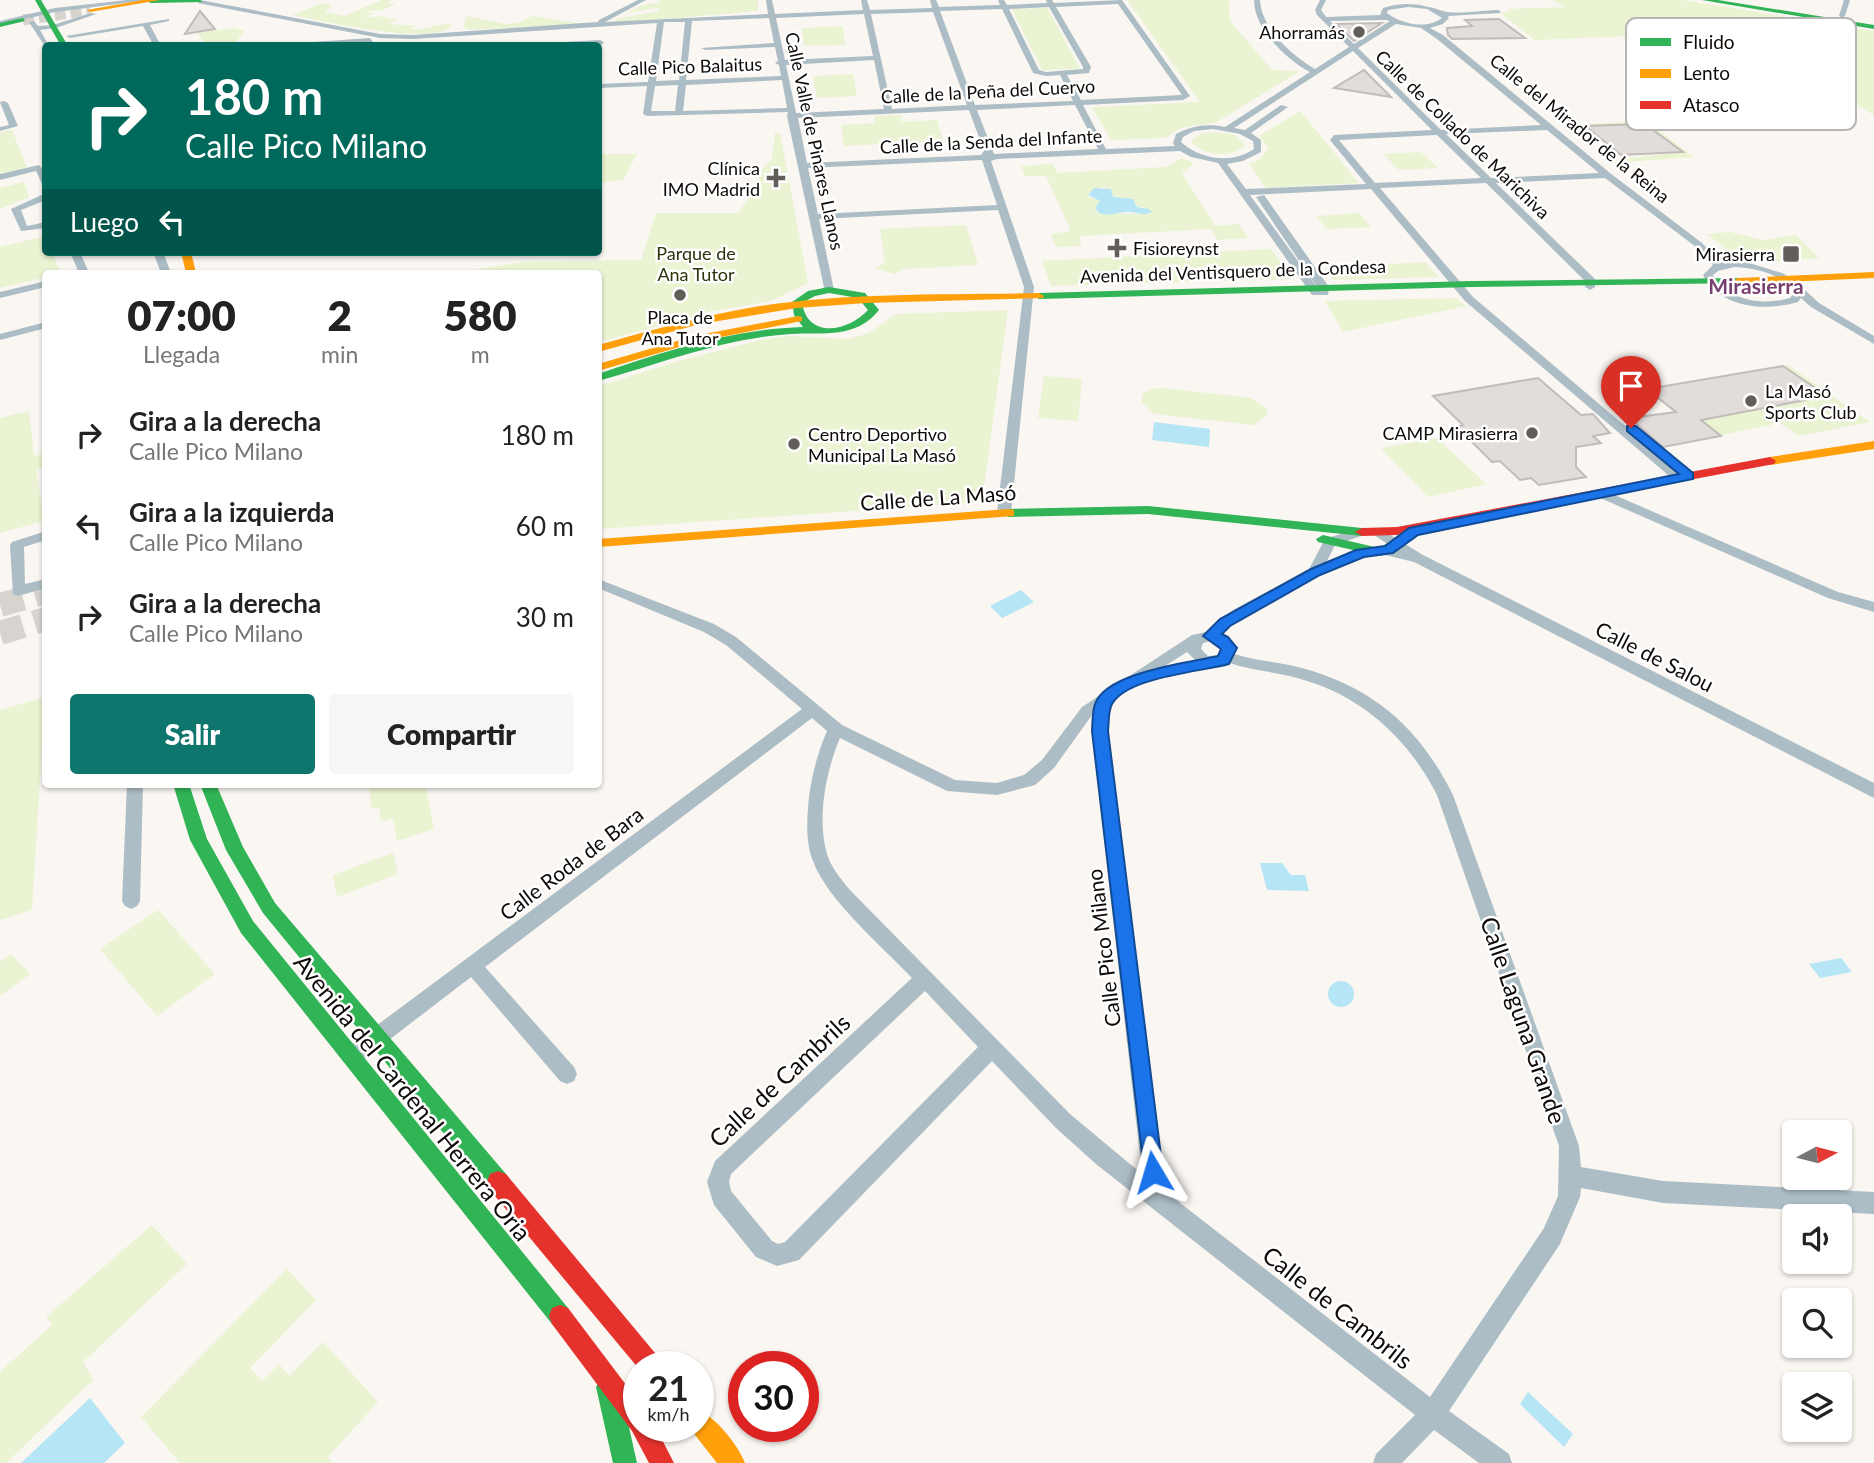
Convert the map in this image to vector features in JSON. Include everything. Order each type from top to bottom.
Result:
[{"type":"main road","points":[[0,25],[52,19],[151,0],[198,1]]},
{"type":"main road","points":[[1705,0],[1818,18]]},
{"type":"main road","points":[[1740,0],[1845,8],[1874,20]]},
{"type":"main road","points":[[1856,24],[1874,27]]},
{"type":"main road","name":"Avenida del Ventisquero de la Condesa","points":[[1791,289],[1874,275]]},
{"type":"main road","name":"Avenida del Ventisquero de la Condesa","points":[[602,348],[729,315],[764,309],[797,314],[872,305],[1032,297],[1591,284],[1713,284],[1791,289],[1874,281]]},
{"type":"main road","points":[[602,376],[656,359],[782,329],[854,327],[868,321],[872,305],[856,292],[829,290],[800,299],[797,314]]},
{"type":"main road","points":[[602,367],[694,339],[797,314]]},
{"type":"main road","points":[[602,356],[678,334],[797,314],[819,330]]},
{"type":"main road","name":"Calle de La Masó","points":[[602,543],[1004,513],[1148,510],[1379,532],[1423,528],[1835,449],[1874,445]]},
{"type":"main road","name":"Calle de La Masó","points":[[1280,524],[1329,542],[1377,549],[1423,528]]},
{"type":"main road","name":"Avenida del Cardenal Herrera Oria","points":[[182,788],[200,839],[242,919],[599,1365],[623,1399]]},
{"type":"main road","name":"Avenida del Cardenal Herrera Oria","points":[[210,788],[235,850],[269,908],[639,1351]]},
{"type":"main road","points":[[599,1365],[610,1394],[625,1463]]},
{"type":"main road","points":[[714,1441],[733,1463]]},
{"type":"main road","points":[[651,1442],[662,1463]]},
{"type":"street","points":[[52,19],[176,0]]},
{"type":"street","points":[[592,26],[643,0]]},
{"type":"street","name":"Calle Valle de Pinares Llanos","points":[[769,0],[779,63],[829,290]]},
{"type":"street","points":[[864,0],[888,112]]},
{"type":"street","points":[[933,0],[988,155],[1032,297]]},
{"type":"street","points":[[1257,0],[1255,7],[1261,21],[1300,63],[1317,73]]},
{"type":"street","points":[[1323,0],[1318,10],[1324,19],[1385,17],[1420,25],[1445,21],[1444,14]]},
{"type":"street","points":[[1385,17],[1385,9],[1399,3],[1421,6],[1444,0]]},
{"type":"street","points":[[198,1],[355,31],[412,37]]},
{"type":"street","points":[[344,42],[661,20],[936,9],[1002,3],[1119,1]]},
{"type":"street","name":"Calle de la Peña del Cuervo","points":[[647,114],[888,112],[1186,96],[1119,1]]},
{"type":"street","points":[[1002,3],[1034,69],[1041,74],[1063,74],[1088,69],[1050,2]]},
{"type":"street","points":[[1431,4],[1444,14],[1501,11],[1485,2]]},
{"type":"street","points":[[52,19],[145,23],[167,20]]},
{"type":"street","points":[[47,42],[52,19]]},
{"type":"street","points":[[679,113],[689,19]]},
{"type":"street","name":"Calle de Collado de Marichiva","points":[[1324,19],[1356,56],[1490,181],[1591,284]]},
{"type":"street","points":[[647,114],[661,20]]},
{"type":"street","points":[[1356,56],[1395,21]]},
{"type":"street","points":[[145,23],[156,42]]},
{"type":"street","points":[[1383,41],[1410,24]]},
{"type":"street","name":"Calle del Mirador de la Reina","points":[[1434,24],[1440,37]]},
{"type":"street","points":[[314,31],[325,25]]},
{"type":"street","name":"Calle del Mirador de la Reina","points":[[1420,25],[1440,37],[1607,175],[1699,245],[1719,266]]},
{"type":"street","points":[[537,42],[550,29]]},
{"type":"street","points":[[333,42],[352,36],[355,31]]},
{"type":"street","points":[[293,42],[303,37]]},
{"type":"street","points":[[705,48],[776,45]]},
{"type":"street","points":[[1227,128],[1317,73],[1374,47]]},
{"type":"street","points":[[779,63],[876,58]]},
{"type":"street","points":[[1063,74],[1102,148]]},
{"type":"street","name":"Calle Pico Balaitus","points":[[602,86],[783,78]]},
{"type":"street","points":[[1246,133],[1295,100]]},
{"type":"street","points":[[0,104],[4,103],[14,126],[0,129]]},
{"type":"street","points":[[1548,127],[1337,137],[1334,140],[1460,287],[1587,391],[1684,477]]},
{"type":"street","points":[[1227,128],[1246,133],[1257,140],[1260,147],[1255,153],[1237,159],[1202,157],[1179,144],[1192,129],[1227,128]]},
{"type":"street","name":"Calle de la Senda del Infante","points":[[802,163],[1179,144]]},
{"type":"street","points":[[988,155],[1032,297],[1004,513]]},
{"type":"street","points":[[1237,159],[1319,290]]},
{"type":"street","points":[[1220,160],[1319,290]]},
{"type":"street","points":[[0,177],[39,169],[42,175]]},
{"type":"street","points":[[1245,192],[1376,188],[1607,175]]},
{"type":"street","points":[[42,198],[16,209],[24,229],[42,226]]},
{"type":"street","points":[[813,217],[1002,207]]},
{"type":"street","name":"Calle del Mirador de la Reina","points":[[1699,245],[1737,264]]},
{"type":"street","points":[[1791,289],[1752,302],[1713,284],[1709,272],[1719,266],[1737,264],[1765,269],[1830,315],[1874,341]]},
{"type":"street","points":[[0,295],[42,285]]},
{"type":"street","points":[[0,337],[42,326]]},
{"type":"street","points":[[1603,494],[1832,596],[1874,607]]},
{"type":"street","points":[[1315,572],[1329,542],[1359,532]]},
{"type":"street","points":[[1359,532],[1353,539],[1377,549]]},
{"type":"street","points":[[1377,549],[1379,532]]},
{"type":"street","points":[[42,536],[17,545],[18,591],[42,584]]},
{"type":"street","points":[[602,585],[709,628],[731,641],[836,729],[932,778],[953,786],[983,790],[1029,780],[1042,771],[1082,716],[1114,692],[1194,641],[1211,636],[1225,623],[1315,572],[1377,549]]},
{"type":"street","name":"Calle de Salou","points":[[1377,549],[1418,558],[1874,791]]},
{"type":"street","points":[[1114,692],[1161,672],[1219,659],[1227,644],[1211,636]]},
{"type":"street","points":[[1194,641],[1195,654],[1219,659]]},
{"type":"street","name":"Calle Laguna Grande","points":[[1219,659],[1300,673],[1336,684],[1383,713],[1422,753],[1445,795],[1569,1146],[1571,1176],[1564,1214],[1552,1236],[1433,1414],[1385,1463]]},
{"type":"street","name":"Calle Pico Milano","points":[[1114,692],[1101,708],[1100,728],[1156,1199]]},
{"type":"street","name":"Calle Roda de Bara","points":[[352,1056],[811,710]]},
{"type":"street","points":[[1066,741],[1078,734],[1100,728],[1094,719],[1082,716]]},
{"type":"street","name":"Calle de Cambrils","points":[[836,729],[824,761],[816,843],[819,855],[843,894],[1063,1121],[1156,1199],[1500,1463]]},
{"type":"street","points":[[131,901],[135,788]]},
{"type":"street","points":[[472,965],[567,1074]]},
{"type":"street","name":"Calle de Cambrils","points":[[926,978],[722,1168],[718,1182],[722,1197],[764,1249],[778,1255],[791,1252],[992,1047]]},
{"type":"street","points":[[1571,1176],[1663,1192],[1874,1203]]},
{"type":"green space","points":[[382,0],[391,0],[387,3],[396,4],[382,10],[365,11],[373,13],[364,18],[378,16],[397,20],[388,24],[416,26],[410,29],[452,24],[443,31],[403,33],[350,27],[292,15],[322,3],[332,5],[325,12],[344,16]]},
{"type":"green space","points":[[657,0],[758,0],[758,11],[618,23],[616,19],[659,11],[657,8],[627,13],[642,5],[661,2]]},
{"type":"green space","points":[[1127,0],[1229,0],[1230,21],[1272,70],[1300,71],[1215,123],[1181,128],[1165,138],[1111,140],[1092,107],[1200,102]]},
{"type":"green space","points":[[1552,0],[1682,0],[1793,18],[1626,18],[1626,36],[1535,40],[1500,13],[1511,12],[1507,9],[1565,7]]},
{"type":"green space","points":[[1047,8],[1079,69],[1042,70],[1012,9]]},
{"type":"green space","points":[[467,16],[506,24],[519,23],[532,16],[584,24],[471,30],[463,27]]},
{"type":"green space","points":[[843,26],[845,45],[804,46],[802,28]]},
{"type":"green space","points":[[234,28],[244,31],[236,42],[204,42],[197,33]]},
{"type":"green space","points":[[1856,28],[1874,31],[1874,115],[1856,105]]},
{"type":"green space","points":[[853,74],[857,96],[817,98],[813,76]]},
{"type":"green space","points":[[1300,111],[1359,183],[1266,188],[1249,164],[1258,160],[1269,149],[1259,136]]},
{"type":"green space","points":[[901,115],[902,122],[937,120],[943,141],[844,146],[841,125],[875,123],[874,116]]},
{"type":"green space","points":[[1626,122],[1626,125],[1586,126],[1603,141],[1585,141],[1565,125]]},
{"type":"green space","points":[[12,130],[27,168],[0,173],[0,132]]},
{"type":"green space","points":[[1653,130],[1658,130],[1694,157],[1613,163],[1610,160],[1682,152]]},
{"type":"green space","name":"Parque de Ana Tutor","points":[[775,133],[780,133],[808,283],[771,301],[712,311],[602,341],[602,270],[473,270],[523,262],[641,260],[656,213],[738,213],[757,185],[760,171],[772,159]]},
{"type":"green space","points":[[1202,133],[1235,135],[1245,145],[1233,152],[1217,154],[1202,150],[1191,141]]},
{"type":"green space","points":[[1421,152],[1438,168],[1399,170],[1383,154]]},
{"type":"green space","points":[[602,154],[637,154],[623,180],[602,183]]},
{"type":"green space","points":[[1182,158],[1194,163],[1182,173],[1215,226],[1239,224],[1248,238],[1217,240],[1211,229],[1080,236],[1081,246],[1056,247],[1051,234],[1071,231],[1046,176],[1025,176],[1021,166],[1053,164],[1057,173],[1165,167]],"holes":[[[1103,187],[1111,189],[1113,197],[1133,199],[1137,207],[1144,207],[1150,214],[1099,213],[1095,210],[1100,201],[1089,197],[1088,193]]]},
{"type":"green space","points":[[24,182],[29,197],[0,209],[0,188]]},
{"type":"green space","points":[[1359,213],[1371,227],[1327,229],[1316,216]]},
{"type":"green space","points":[[966,225],[978,265],[903,269],[895,274],[875,268],[885,262],[880,229]]},
{"type":"green space","points":[[1730,232],[1763,240],[1796,235],[1819,258],[1773,262],[1729,251],[1707,234]]},
{"type":"green space","points":[[42,237],[42,256],[54,256],[60,270],[42,270],[42,278],[0,288],[0,247]]},
{"type":"green space","points":[[1271,249],[1292,279],[1051,286],[1042,261]]},
{"type":"green space","points":[[1425,262],[1439,277],[1333,280],[1325,268]]},
{"type":"green space","points":[[1456,298],[1466,306],[1343,332],[1325,301]]},
{"type":"green space","name":"Centro Deportivo Municipal La Masó","points":[[1008,310],[982,502],[602,529],[602,385],[682,360],[765,339],[791,336],[848,339],[869,333],[896,314]]},
{"type":"green space","name":"La Masó Sports Club","points":[[1788,365],[1870,422],[1799,436],[1780,423],[1663,447],[1630,418],[1675,412],[1647,389]]},
{"type":"green space","points":[[1044,376],[1082,379],[1078,421],[1038,418]]},
{"type":"green space","points":[[1164,388],[1251,398],[1268,410],[1265,417],[1254,425],[1154,414],[1142,403],[1142,394],[1151,389]]},
{"type":"green space","points":[[29,411],[34,456],[42,454],[42,468],[36,470],[42,522],[0,533],[0,418]]},
{"type":"green space","points":[[1437,438],[1486,484],[1428,497],[1381,448]]},
{"type":"green space","points":[[42,698],[42,746],[32,910],[0,920],[0,710]]},
{"type":"green space","points":[[369,788],[426,788],[434,829],[397,841],[393,818],[381,822],[379,807],[372,809]]},
{"type":"green space","points":[[393,853],[398,874],[337,897],[333,875]]},
{"type":"green space","points":[[158,910],[215,974],[157,1016],[100,949]]},
{"type":"green space","points":[[11,954],[30,974],[0,996],[0,962]]},
{"type":"green space","points":[[152,1225],[187,1264],[83,1362],[93,1380],[6,1463],[0,1463],[0,1372],[52,1325],[46,1317]]},
{"type":"green space","points":[[287,1269],[316,1300],[250,1368],[262,1381],[279,1364],[289,1376],[323,1342],[378,1402],[328,1457],[332,1463],[180,1463],[141,1417]]},
{"type":"water","points":[[1094,188],[1111,189],[1113,197],[1133,199],[1137,207],[1152,212],[1099,213],[1095,208],[1100,201],[1088,195]]},
{"type":"water","points":[[1154,422],[1210,429],[1209,447],[1152,440]]},
{"type":"water","points":[[1021,590],[1034,602],[1002,618],[990,606]]},
{"type":"water","points":[[1260,863],[1282,863],[1291,875],[1305,875],[1309,891],[1267,890]]},
{"type":"water","points":[[1841,958],[1852,972],[1820,978],[1809,964]]},
{"type":"water","points":[[1341,981],[1350,985],[1354,994],[1350,1003],[1341,1007],[1332,1003],[1328,994],[1332,985]]},
{"type":"water","points":[[1528,1392],[1573,1434],[1564,1447],[1520,1404]]},
{"type":"water","points":[[90,1398],[125,1443],[104,1463],[21,1463]]},
{"type":"building","points":[[200,11],[215,29],[185,34]]},
{"type":"building","points":[[1499,19],[1525,38],[1452,39],[1448,35],[1447,28],[1472,26],[1465,20]]},
{"type":"building","name":"Ahorramás","points":[[1382,23],[1354,41],[1336,24]]},
{"type":"building","points":[[1364,70],[1391,97],[1334,88]]},
{"type":"building","points":[[1626,125],[1626,130],[1653,130],[1683,152],[1621,155],[1585,126]]},
{"type":"building","name":"La Masó Sports Club","points":[[1783,366],[1827,396],[1701,420],[1721,436],[1663,447],[1630,418],[1676,412],[1647,389]]},
{"type":"building","name":"CAMP Mirasierra","points":[[1538,378],[1581,415],[1593,414],[1610,433],[1593,436],[1601,443],[1576,447],[1576,467],[1586,477],[1539,485],[1531,478],[1520,480],[1500,461],[1492,462],[1457,427],[1463,425],[1433,396]]},
{"type":"tunnel","points":[[23,20],[90,10]]},
{"type":"tunnel","points":[[0,605],[42,593]]},
{"type":"tunnel","points":[[0,633],[42,620]]},
{"type":"traffic: fast","points":[[38,0],[63,42]]},
{"type":"traffic: fast","points":[[1705,0],[1818,18]]},
{"type":"traffic: fast","points":[[150,1],[200,2]]},
{"type":"traffic: fast","points":[[0,25],[23,20]]},
{"type":"traffic: fast","points":[[1856,24],[1874,27]]},
{"type":"traffic: fast","points":[[1039,296],[1472,284],[1738,281]]},
{"type":"traffic: fast","points":[[829,290],[861,295],[874,310],[866,319],[842,330],[828,331],[806,324],[799,315],[797,302],[812,293],[829,290]]},
{"type":"traffic: fast","points":[[602,377],[652,359],[734,338],[762,333],[819,330]]},
{"type":"traffic: fast","points":[[1009,513],[1148,510],[1362,532]]},
{"type":"traffic: fast","points":[[1323,539],[1379,552],[1388,550],[1417,530]]},
{"type":"traffic: fast","points":[[182,788],[199,840],[247,927],[560,1316]]},
{"type":"traffic: fast","points":[[210,788],[235,850],[269,908],[498,1182]]},
{"type":"traffic: fast","points":[[608,1387],[625,1463]]},
{"type":"traffic: slow","points":[[90,10],[157,0]]},
{"type":"traffic: slow","points":[[187,256],[190,270]]},
{"type":"traffic: slow","points":[[1738,281],[1874,275]]},
{"type":"traffic: slow","points":[[602,348],[700,321],[797,305],[866,300],[1039,296]]},
{"type":"traffic: slow","points":[[602,367],[694,339],[798,319]]},
{"type":"traffic: slow","points":[[1770,461],[1874,445]]},
{"type":"traffic: slow","points":[[602,543],[1009,513]]},
{"type":"traffic: slow","points":[[714,1441],[733,1463]]},
{"type":"traffic: jam","points":[[1362,532],[1397,531],[1770,461]]},
{"type":"traffic: jam","points":[[498,1182],[639,1351]]},
{"type":"traffic: jam","points":[[560,1316],[623,1401]]},
{"type":"traffic: jam","points":[[651,1442],[662,1463]]},
{"type":"place","name":"Ahorramás","points":[[1359,32]]},
{"type":"place","name":"Clínica IMO Madrid","points":[[776,178]]},
{"type":"place","name":"Fisioreynst","points":[[1117,248]]},
{"type":"place","name":"Mirasierra","points":[[1791,254]]},
{"type":"place","name":"Placa de Ana Tutor","points":[[680,295]]},
{"type":"place","name":"La Masó Sports Club","points":[[1751,401]]},
{"type":"place","name":"CAMP Mirasierra","points":[[1532,433]]},
{"type":"place","name":"Centro Deportivo Municipal La Masó","points":[[794,444]]},
{"type":"district","name":"Mirasierra","points":[[1756,285]]},
{"type":"route","points":[[1153,1172],[1100,731],[1102,704],[1114,691],[1138,679],[1175,668],[1223,660],[1227,657],[1229,648],[1223,640],[1211,636],[1220,626],[1315,572],[1354,555],[1388,550],[1413,531],[1689,476],[1631,428]]}]
